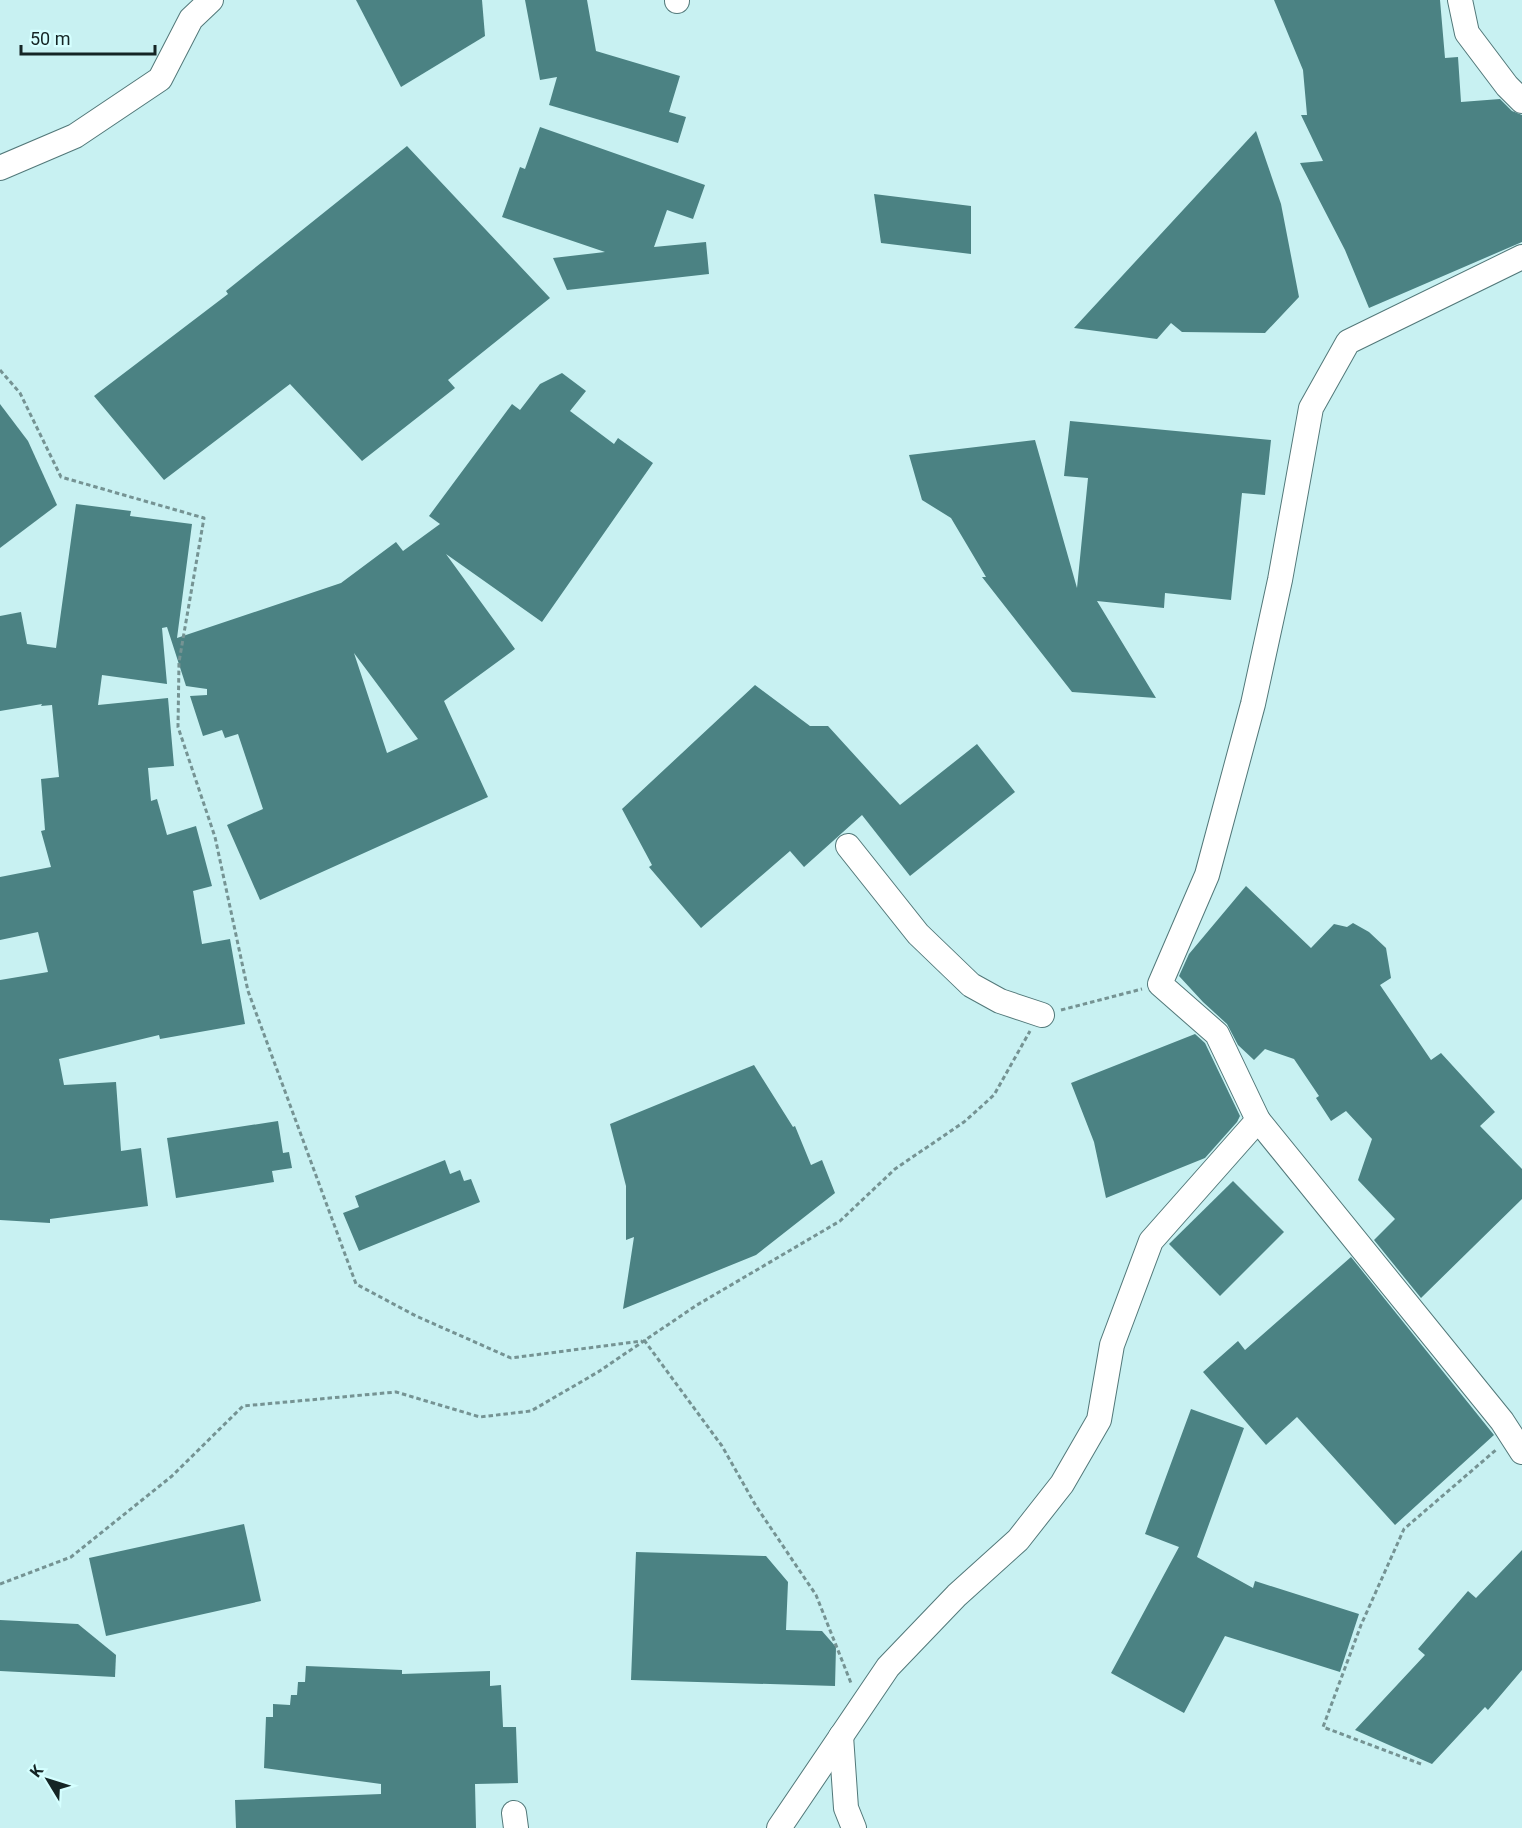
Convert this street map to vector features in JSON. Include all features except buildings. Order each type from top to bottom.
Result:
[{"type":"street","points":[[0,168],[75,136],[160,79],[191,19],[211,0]]},
{"type":"street","points":[[1460,0],[1467,33],[1507,86],[1522,101]]},
{"type":"street","points":[[1517,1444],[1502,1420],[1258,1120],[1217,1034],[1160,984],[1207,875],[1253,704],[1280,580],[1311,408],[1348,342],[1522,257]]},
{"type":"street","points":[[848,846],[918,934],[970,985],[1000,1001],[1042,1015]]},
{"type":"street","points":[[779,1828],[888,1667],[957,1595],[1018,1540],[1062,1484],[1099,1420],[1112,1345],[1151,1241],[1258,1120]]},
{"type":"street","points":[[841,1737],[846,1808],[854,1828]]},
{"type":"path","points":[[0,370],[20,393],[61,477],[204,518],[179,662],[178,727],[214,837],[248,991],[356,1284],[416,1316],[511,1358],[644,1340]]},
{"type":"path","points":[[0,1584],[71,1557],[172,1476],[243,1406],[396,1392],[480,1417],[531,1411],[598,1372],[697,1305],[840,1221],[894,1169],[964,1122],[994,1095],[1025,1037],[1042,1015],[1160,984]]},
{"type":"path","points":[[644,1340],[722,1446],[756,1506],[816,1595],[861,1707]]},
{"type":"path","points":[[1421,1764],[1323,1727],[1361,1625],[1404,1529],[1517,1444]]}]
